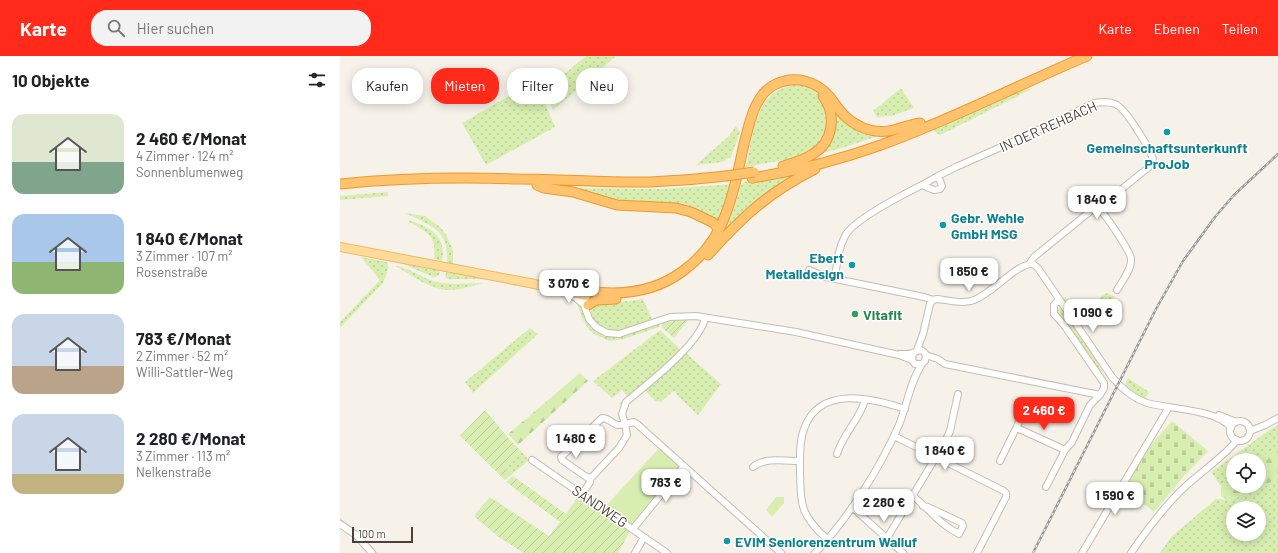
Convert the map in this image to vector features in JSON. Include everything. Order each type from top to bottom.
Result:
[{"type":"highway","points":[[935,120],[1072,56]]},
{"type":"highway","points":[[340,190],[421,184],[637,188],[682,186],[806,168],[882,145],[921,126],[1087,56]]},
{"type":"highway","points":[[587,301],[644,290],[660,285],[694,262],[707,247],[725,218],[731,200],[753,112],[762,96],[773,86],[782,82],[796,80],[814,84],[825,93],[850,120],[868,130],[883,132],[921,126]]},
{"type":"highway","points":[[711,251],[732,212],[756,117],[761,106],[768,95],[779,88],[791,84],[804,85],[819,93],[828,105],[832,117],[830,131],[824,144],[815,153],[784,166]]},
{"type":"highway","points":[[753,175],[818,158],[921,126]]},
{"type":"highway","points":[[587,301],[641,296],[668,287],[687,274],[741,219],[772,194],[806,173],[841,158]]},
{"type":"highway","points":[[340,184],[445,178],[652,182],[726,179]]},
{"type":"highway","points":[[537,185],[544,188],[573,192],[617,205],[665,206],[681,209],[712,222],[716,225],[718,231]]},
{"type":"main road","points":[[340,247],[535,284],[564,291],[587,301]]},
{"type":"main road","points":[[535,284],[587,301]]},
{"type":"street","name":"IN DER REHBACH","points":[[835,278],[840,247],[854,224],[956,167],[1017,140],[1089,105],[1101,102],[1116,104],[1122,108],[1128,115],[1151,153],[1153,160],[1149,167],[1097,208]]},
{"type":"street","points":[[922,185],[934,190],[940,189],[941,183],[938,176]]},
{"type":"street","points":[[809,270],[818,274],[933,300],[937,299],[967,302],[992,290],[1028,264],[1034,257],[1093,209],[1097,208],[1101,211],[1132,259],[1130,268],[1117,290]]},
{"type":"street","points":[[1028,264],[1038,268],[1116,382],[1131,395],[1141,401],[1191,411],[1220,419],[1231,428],[1235,438]]},
{"type":"street","points":[[1046,487],[1065,450],[1072,442],[1090,405],[1103,391],[1105,385],[1064,325],[1054,314],[1054,304],[1059,299]]},
{"type":"street","points":[[915,376],[914,356],[923,334],[930,304],[933,300]]},
{"type":"street","points":[[587,301],[590,321],[596,327],[612,334],[619,334],[670,317],[686,316],[705,318],[796,332],[899,354],[914,356],[925,353],[938,359],[944,364],[1100,395]]},
{"type":"street","points":[[582,493],[590,482],[590,478],[619,448],[627,434],[622,414],[626,402],[685,350],[700,331],[705,318]]},
{"type":"street","points":[[815,553],[852,507],[870,479],[894,436],[905,409],[915,376],[922,364],[925,362],[923,334]]},
{"type":"street","points":[[914,356],[918,365],[922,364]]},
{"type":"street","points":[[887,538],[950,431],[958,394]]},
{"type":"street","points":[[827,539],[808,520],[801,502],[801,441],[804,429],[809,419],[826,403],[840,399],[854,398],[905,409]]},
{"type":"street","points":[[837,454],[840,445],[863,407],[865,400]]},
{"type":"street","points":[[1082,553],[1169,407]]},
{"type":"street","points":[[1191,411],[1212,412],[1236,422],[1242,421],[1249,428]]},
{"type":"street","points":[[590,478],[562,460],[562,456],[602,418],[606,418],[616,425],[631,422],[636,423],[781,553]]},
{"type":"street","points":[[1000,461],[1021,418]]},
{"type":"street","points":[[1249,428],[1265,425],[1277,418]]},
{"type":"street","points":[[1231,428],[1236,422]]},
{"type":"street","points":[[1017,428],[1065,450]]},
{"type":"street","points":[[1235,438],[1242,440],[1246,438],[1249,428]]},
{"type":"street","points":[[894,436],[936,456],[1006,493],[1006,497],[977,553]]},
{"type":"street","points":[[1131,553],[1155,518],[1172,499],[1226,452],[1235,438]]},
{"type":"street","name":"SANDWEG","points":[[532,460],[667,553]]},
{"type":"street","points":[[753,466],[764,461],[800,461]]},
{"type":"street","points":[[633,529],[684,466]]},
{"type":"street","points":[[913,496],[947,528],[959,534],[963,526],[962,523],[924,506]]},
{"type":"street","points":[[852,507],[903,553]]},
{"type":"street","points":[[340,524],[356,535],[372,553]]},
{"type":"street","points":[[635,553],[644,537]]},
{"type":"green space","points":[[586,56],[616,56],[602,68],[576,68],[576,90],[568,97],[568,71]]},
{"type":"green space","points":[[792,85],[808,87],[814,90],[825,105],[831,120],[821,146],[799,157],[746,167],[757,117],[763,106],[770,97],[779,90]]},
{"type":"green space","points":[[901,88],[914,108],[891,116],[877,117],[873,111]]},
{"type":"green space","points":[[1028,88],[1030,90],[940,135],[935,132],[934,129],[1017,91]]},
{"type":"green space","points":[[507,97],[507,104],[545,104],[555,127],[486,165],[462,123],[495,104],[499,104],[499,102]]},
{"type":"green space","points":[[551,104],[560,104],[553,110]]},
{"type":"green space","points":[[831,105],[845,117],[887,133],[814,156],[822,149]]},
{"type":"green space","points":[[736,126],[740,132],[731,157],[722,162],[696,165],[729,136]]},
{"type":"green space","points":[[806,169],[723,234],[734,209],[741,185],[744,182]]},
{"type":"green space","points":[[734,184],[719,226],[709,218],[631,204],[570,188],[661,189]]},
{"type":"green space","points":[[388,192],[388,196],[340,200],[340,196]]},
{"type":"green space","points":[[405,213],[425,216],[440,227],[447,236],[453,251],[453,264],[447,263],[447,252],[442,236],[430,225]]},
{"type":"green space","points":[[409,220],[430,229],[435,233],[442,245],[442,261],[434,259],[434,245],[426,232],[409,222]]},
{"type":"green space","points":[[361,257],[387,262],[387,273],[383,283],[340,328],[340,322],[380,280]]},
{"type":"green space","points":[[399,262],[440,269],[439,275],[433,277]]},
{"type":"green space","points":[[395,266],[405,268],[439,283],[483,283],[460,289],[442,289],[426,284]]},
{"type":"green space","points":[[447,270],[535,287],[567,296],[579,303],[586,319],[611,336],[660,321],[659,327],[624,339],[609,341],[594,334],[587,327],[577,304],[568,298],[547,292],[484,279],[448,279],[445,277]]},
{"type":"green space","points":[[1107,293],[1115,297],[1079,322],[1063,299],[1065,297],[1068,300],[1072,298],[1078,308],[1081,306],[1084,308]]},
{"type":"green space","points":[[643,299],[652,319],[629,328],[613,331],[605,329],[599,326],[591,315],[593,304]]},
{"type":"green space","points":[[1061,308],[1097,360],[1097,363],[1102,371],[1099,372],[1061,319],[1056,311]]},
{"type":"green space","points":[[688,320],[674,338],[661,327],[663,323]]},
{"type":"green space","points":[[530,328],[538,334],[473,393],[465,382]]},
{"type":"green space","points":[[660,330],[682,351],[622,405],[619,404],[628,397],[622,390],[612,398],[593,381]]},
{"type":"green space","points":[[685,353],[721,384],[698,415],[677,395],[675,391],[661,402],[655,401],[645,390]]},
{"type":"green space","points":[[580,373],[588,381],[518,445],[508,434]]},
{"type":"green space","points":[[1128,378],[1149,392],[1145,398],[1132,391],[1125,384]]},
{"type":"green space","points":[[485,410],[520,450],[506,464],[507,468],[512,474],[505,480],[460,436]]},
{"type":"green space","points":[[1172,421],[1208,451],[1184,476],[1154,512],[1123,487],[1147,449]]},
{"type":"green space","points":[[1278,425],[1278,446],[1266,454],[1266,453],[1237,453]]},
{"type":"green space","points":[[1278,446],[1278,476],[1266,485],[1266,454]]},
{"type":"green space","points":[[659,448],[680,466],[631,525],[605,507]]},
{"type":"green space","points":[[520,450],[528,461],[512,474],[507,468],[506,464]]},
{"type":"green space","points":[[1226,461],[1226,483],[1221,486],[1211,472]]},
{"type":"green space","points":[[513,476],[566,514],[580,494],[630,531],[618,553],[524,553],[500,538],[475,517],[476,513],[490,497],[549,536],[560,522],[506,482]]},
{"type":"green space","points":[[1278,476],[1278,553],[1160,553],[1171,537],[1216,499],[1227,500],[1246,493],[1266,493],[1266,485]]},
{"type":"green space","points":[[1226,483],[1226,493],[1246,493],[1227,500],[1221,496],[1221,486]]},
{"type":"green space","points":[[776,497],[784,497],[784,503],[772,517],[766,510]]},
{"type":"waterway","points":[[340,519],[358,532],[377,553]]},
{"type":"railway","points":[[1033,553],[1156,309],[1183,261],[1215,217],[1234,195],[1278,154]]},
{"type":"place","name":"Gemeinschaftsunterkunft ProJob","points":[[1167,132]]},
{"type":"place","name":"Gebr. Wehle GmbH MSG","points":[[943,225]]},
{"type":"place","name":"Ebert Metalldesign","points":[[852,265]]},
{"type":"place","name":"Vitafit","points":[[855,314]]},
{"type":"place","name":"EVIM Seniorenzentrum Walluf","points":[[727,541]]}]
